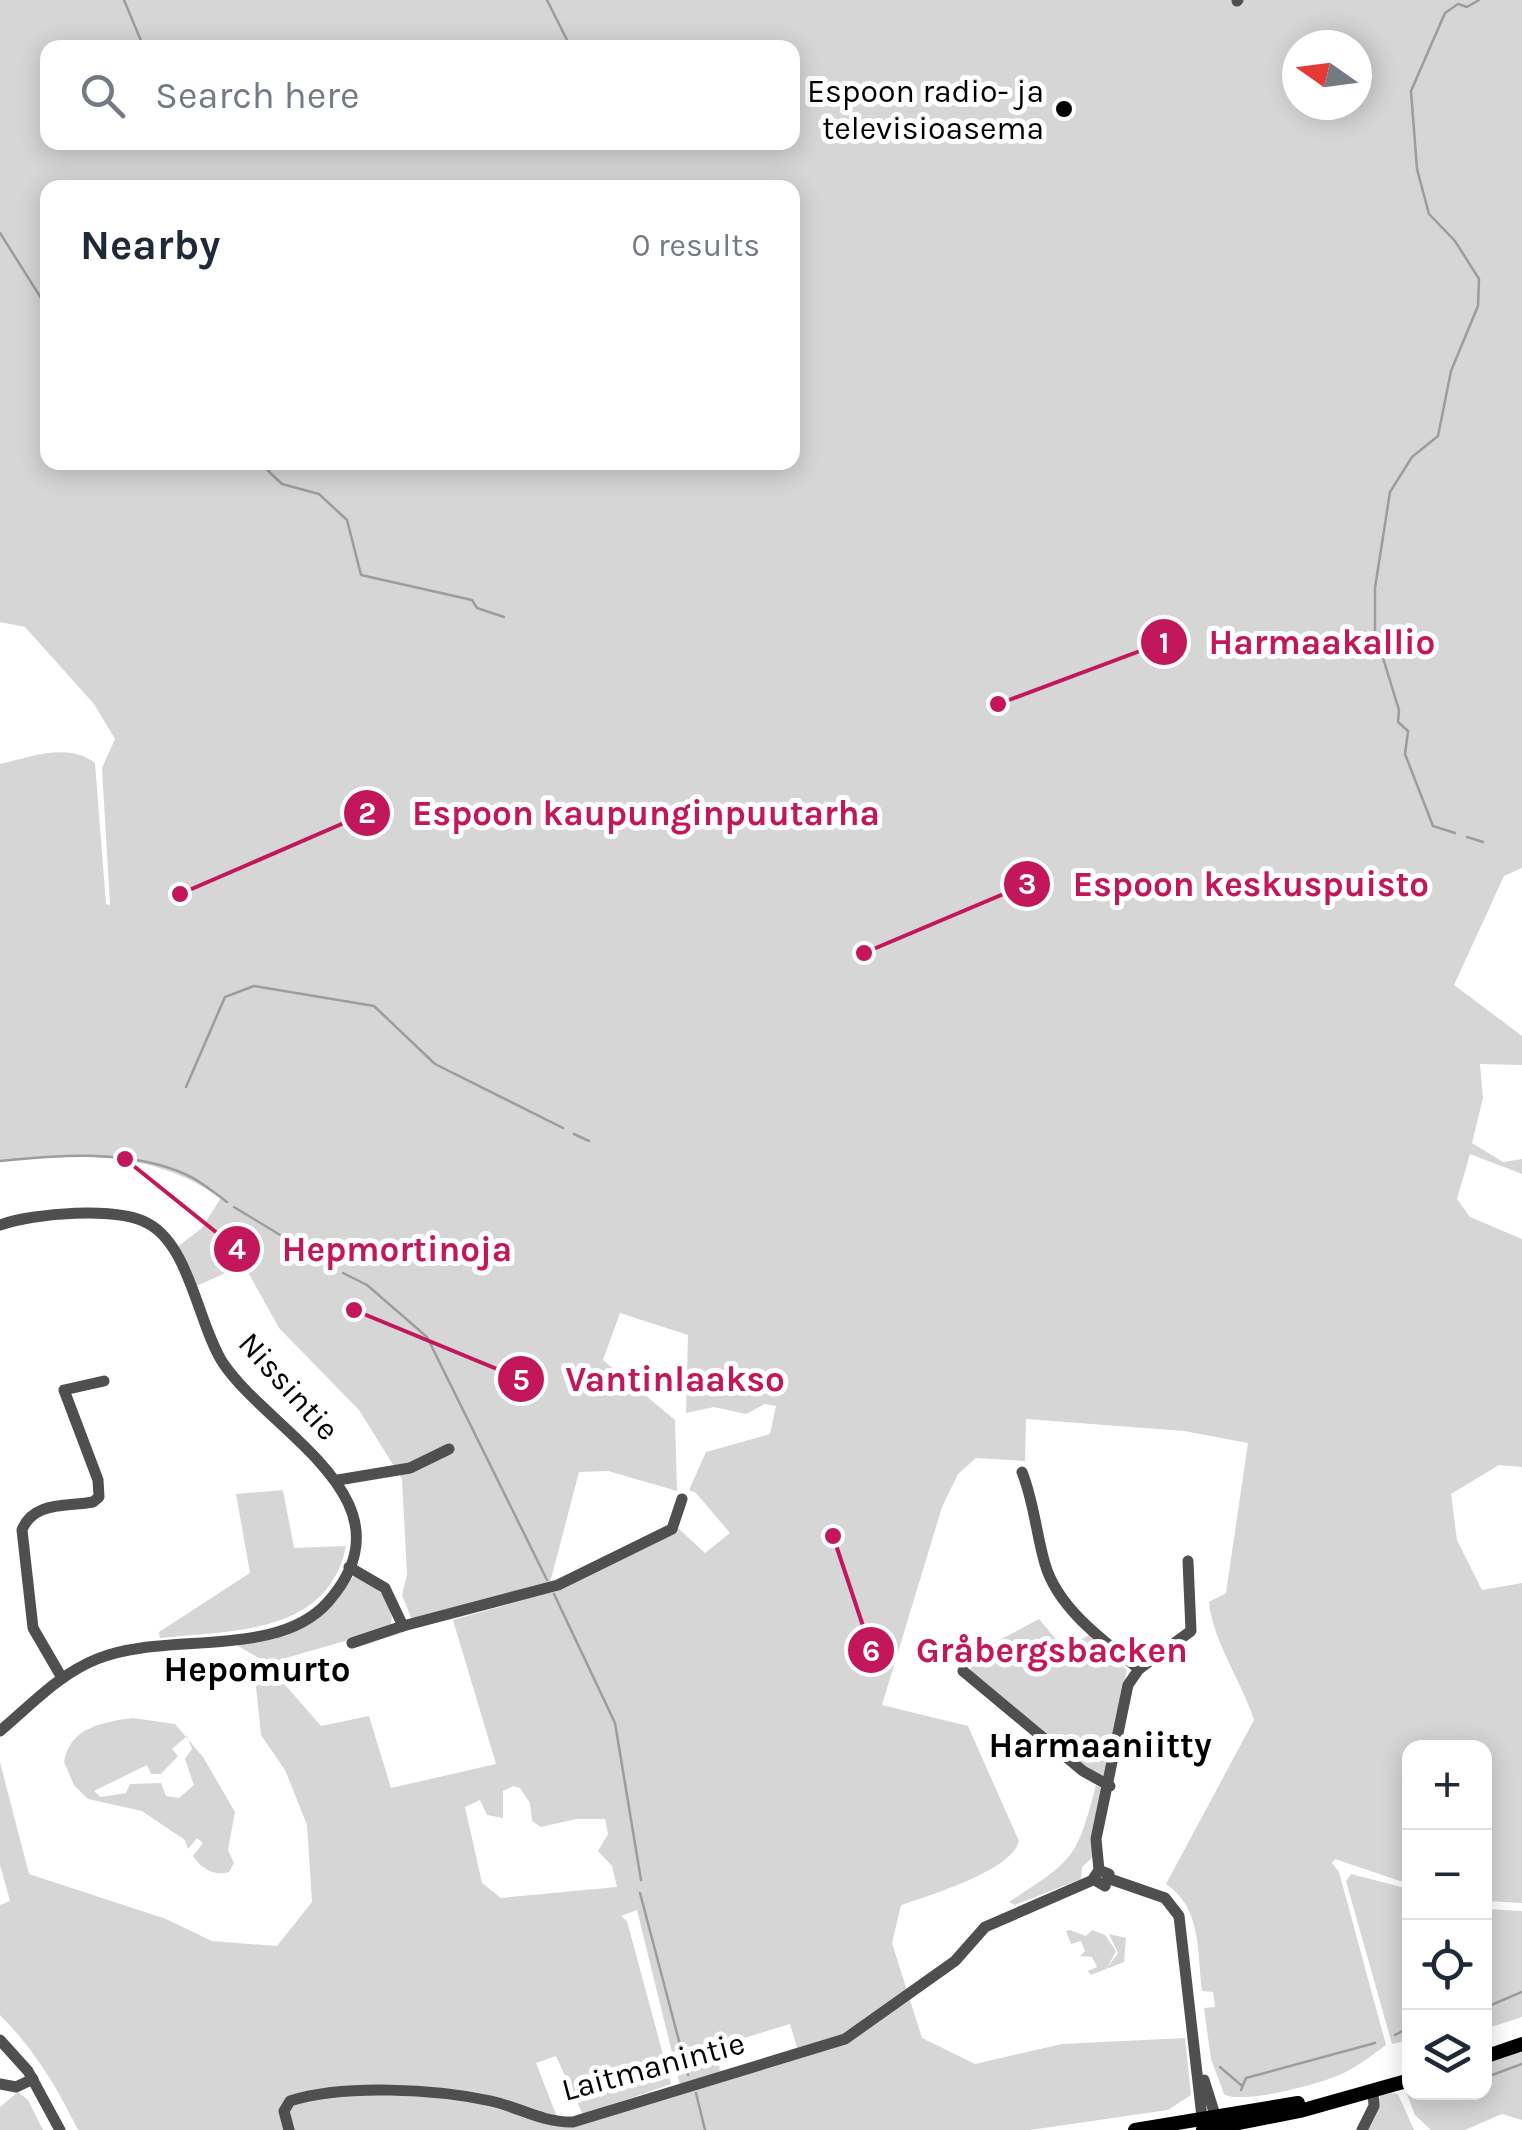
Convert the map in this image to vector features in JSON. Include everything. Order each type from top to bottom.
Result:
[{"type":"main road","points":[[1492,2054],[1522,2044]]},
{"type":"main road","points":[[1135,2130],[1208,2123],[1324,2102],[1402,2082]]},
{"type":"street","name":"Nissintie","points":[[0,1225],[108,1214],[152,1225],[174,1248],[222,1361],[338,1480],[352,1513],[354,1543],[349,1567]]},
{"type":"street","points":[[62,1678],[33,1628],[22,1530],[26,1519],[39,1509],[94,1502],[99,1497],[98,1480],[64,1390],[104,1381]]},
{"type":"street","points":[[338,1480],[410,1468],[450,1449]]},
{"type":"street","points":[[1022,1472],[1046,1568],[1057,1587],[1099,1640],[1139,1669]]},
{"type":"street","points":[[352,1643],[558,1585],[672,1529],[682,1499]]},
{"type":"street","points":[[1188,1560],[1191,1632],[1139,1669],[1128,1685],[1096,1839],[1096,1875],[1108,1872],[1110,1879],[1166,1898],[1180,1916],[1208,2123]]},
{"type":"street","points":[[0,1732],[62,1678],[114,1653],[264,1635],[298,1626],[328,1602],[349,1567],[385,1588],[403,1626]]},
{"type":"street","points":[[963,1671],[1083,1771],[1110,1786]]},
{"type":"street","name":"Laitmanintie","points":[[289,2130],[286,2106],[307,2096],[428,2092],[487,2100],[560,2122],[600,2115],[845,2039],[955,1961],[994,1921],[1096,1875]]},
{"type":"street","points":[[0,2040],[29,2073],[60,2130]]},
{"type":"street","points":[[0,2084],[16,2087],[29,2073]]},
{"type":"street","points":[[1362,2130],[1374,2106],[1372,2091]]},
{"type":"shaded area","points":[[0,0],[1522,0],[1522,868],[1504,876],[1454,985],[1522,1036],[1522,1065],[1480,1064],[1483,1098],[1472,1143],[1503,1162],[1522,1159],[1522,1174],[1470,1154],[1457,1199],[1470,1217],[1522,1239],[1522,1467],[1499,1465],[1451,1494],[1457,1540],[1482,1590],[1522,1583],[1522,1903],[1492,1901],[1492,1740],[1402,1740],[1402,1882],[1335,1859],[1332,1863],[1339,1872],[1386,2045],[1351,2069],[1315,2083],[1263,2095],[1224,2094],[1211,2059],[1204,2008],[1215,2007],[1213,1992],[1202,1991],[1192,1918],[1178,1894],[1166,1884],[1254,1720],[1216,1632],[1209,1602],[1226,1593],[1248,1443],[1184,1431],[1026,1419],[1025,1461],[976,1458],[958,1474],[942,1507],[882,1705],[968,1726],[1019,1841],[1013,1852],[986,1872],[901,1905],[892,1943],[922,2038],[975,2064],[1062,2044],[1185,2038],[1191,2095],[1168,2110],[1030,2130],[78,2130],[44,2069],[0,2015],[0,1905],[10,1901],[0,1865],[0,1762],[29,1874],[166,1919],[212,1941],[277,1946],[312,1902],[307,1825],[285,1770],[261,1735],[255,1677],[274,1672],[321,1726],[369,1716],[391,1788],[496,1764],[453,1620],[563,1589],[678,1528],[705,1553],[730,1533],[689,1490],[706,1452],[770,1434],[776,1406],[765,1404],[746,1414],[714,1407],[686,1413],[688,1335],[620,1313],[603,1360],[675,1420],[677,1491],[608,1471],[579,1472],[550,1583],[412,1620],[402,1595],[407,1575],[402,1479],[359,1410],[279,1328],[244,1265],[194,1287],[177,1247],[201,1229],[221,1198],[169,1171],[115,1159],[0,1161],[0,764],[61,752],[95,763],[106,904],[110,905],[102,768],[115,739],[94,704],[25,627],[0,622]],"holes":[[[513,1786],[520,1788],[530,1803],[532,1821],[541,1827],[576,1819],[605,1819],[608,1834],[598,1851],[612,1866],[617,1887],[501,1898],[482,1883],[465,1807],[480,1800],[487,1815],[503,1818],[503,1791]],[[637,1910],[680,2085],[720,2074],[718,2046],[790,2024],[798,2051],[585,2114],[671,2084],[627,1921],[621,1916]],[[556,2056],[583,2115],[559,2122],[536,2063]]]},
{"type":"shaded area","points":[[283,1490],[294,1548],[346,1546],[336,1575],[320,1597],[274,1622],[246,1629],[160,1638],[159,1632],[250,1573],[236,1494]]},
{"type":"shaded area","points":[[354,1576],[384,1596],[391,1610],[390,1628],[279,1660],[262,1660],[238,1646],[237,1641],[321,1614]]},
{"type":"shaded area","points":[[1039,1619],[1064,1649],[1089,1635],[1127,1670],[1105,1776],[1099,1777],[970,1671],[972,1666],[966,1662],[958,1665],[951,1658],[959,1650],[968,1657]]},
{"type":"shaded area","points":[[133,1718],[175,1724],[186,1737],[172,1749],[178,1756],[161,1774],[151,1774],[147,1765],[94,1791],[101,1797],[126,1793],[130,1784],[161,1783],[166,1796],[179,1798],[194,1785],[185,1759],[192,1749],[189,1740],[235,1812],[228,1850],[234,1863],[229,1872],[213,1872],[199,1864],[193,1856],[203,1843],[197,1838],[188,1849],[185,1840],[142,1811],[88,1799],[74,1785],[64,1762],[73,1741],[100,1724]]},
{"type":"shaded area","points":[[1096,1785],[1103,1789],[1092,1858],[1082,1867],[1081,1879],[1015,1905],[1009,1902],[1069,1856],[1083,1829]]},
{"type":"shaded area","points":[[1351,1874],[1402,1887],[1402,2042],[1392,2044],[1346,1881]]},
{"type":"shaded area","points":[[1492,1909],[1522,1911],[1522,2017],[1492,2027]]},
{"type":"shaded area","points":[[1092,1930],[1105,1935],[1116,1951],[1107,1968],[1118,1953],[1109,1934],[1126,1938],[1124,1962],[1091,1975],[1088,1971],[1097,1967],[1092,1957],[1080,1956],[1085,1951],[1081,1941],[1071,1944],[1066,1931],[1086,1936]]},
{"type":"shaded area","points":[[1522,2052],[1522,2120],[1502,2114],[1465,2130],[1431,2130],[1415,2115],[1409,2100],[1492,2100],[1492,2062]]},
{"type":"shaded area","points":[[18,2092],[28,2100],[43,2130],[0,2130],[0,2107]]},
{"type":"shaded area","points":[[1398,2094],[1414,2130],[1366,2130],[1381,2095]]},
{"type":"waterway","points":[[124,0],[141,40]]},
{"type":"waterway","points":[[547,0],[567,40]]},
{"type":"waterway","points":[[1455,833],[1433,826],[1405,754],[1408,731],[1398,722],[1399,710],[1375,632],[1375,588],[1390,492],[1412,457],[1438,436],[1451,371],[1478,306],[1479,279],[1455,241],[1429,214],[1417,169],[1411,91],[1445,13],[1458,4],[1467,7],[1479,0]]},
{"type":"waterway","points":[[0,233],[40,296]]},
{"type":"waterway","points":[[267,470],[282,484],[319,494],[347,520],[361,575],[472,600],[477,608],[504,617]]},
{"type":"waterway","points":[[1467,837],[1483,842]]},
{"type":"waterway","points":[[186,1087],[225,997],[254,986],[374,1006],[435,1064],[563,1128]]},
{"type":"waterway","points":[[574,1134],[589,1141]]},
{"type":"waterway","points":[[0,1161],[71,1156],[143,1161],[192,1178],[227,1202]]},
{"type":"waterway","points":[[234,1207],[323,1261]]},
{"type":"waterway","points":[[343,1273],[367,1285],[427,1337],[547,1580]]},
{"type":"waterway","points":[[554,1594],[615,1723],[641,1880]]},
{"type":"waterway","points":[[640,1893],[688,2075]]},
{"type":"waterway","points":[[1492,2005],[1522,1992]]},
{"type":"waterway","points":[[1395,2035],[1402,2031]]},
{"type":"waterway","points":[[1241,2090],[1246,2078],[1375,2043]]},
{"type":"waterway","points":[[1492,2075],[1522,2064]]},
{"type":"waterway","points":[[1220,2067],[1241,2085]]},
{"type":"waterway","points":[[696,2093],[705,2130]]},
{"type":"place","name":"Espoon radio- ja televisioasema","points":[[1064,109]]},
{"type":"place","name":"Harmaakallio","points":[[998,704]]},
{"type":"place","name":"Espoon kaupunginpuutarha","points":[[180,894]]},
{"type":"place","name":"Espoon keskuspuisto","points":[[864,953]]},
{"type":"place","name":"Hepmortinoja","points":[[125,1159]]},
{"type":"place","name":"Vantinlaakso","points":[[354,1310]]},
{"type":"place","name":"Gråbergsbacken","points":[[833,1536]]},
{"type":"district","name":"Hepomurto","points":[[257,1669]]},
{"type":"district","name":"Harmaaniitty","points":[[1100,1745]]}]
